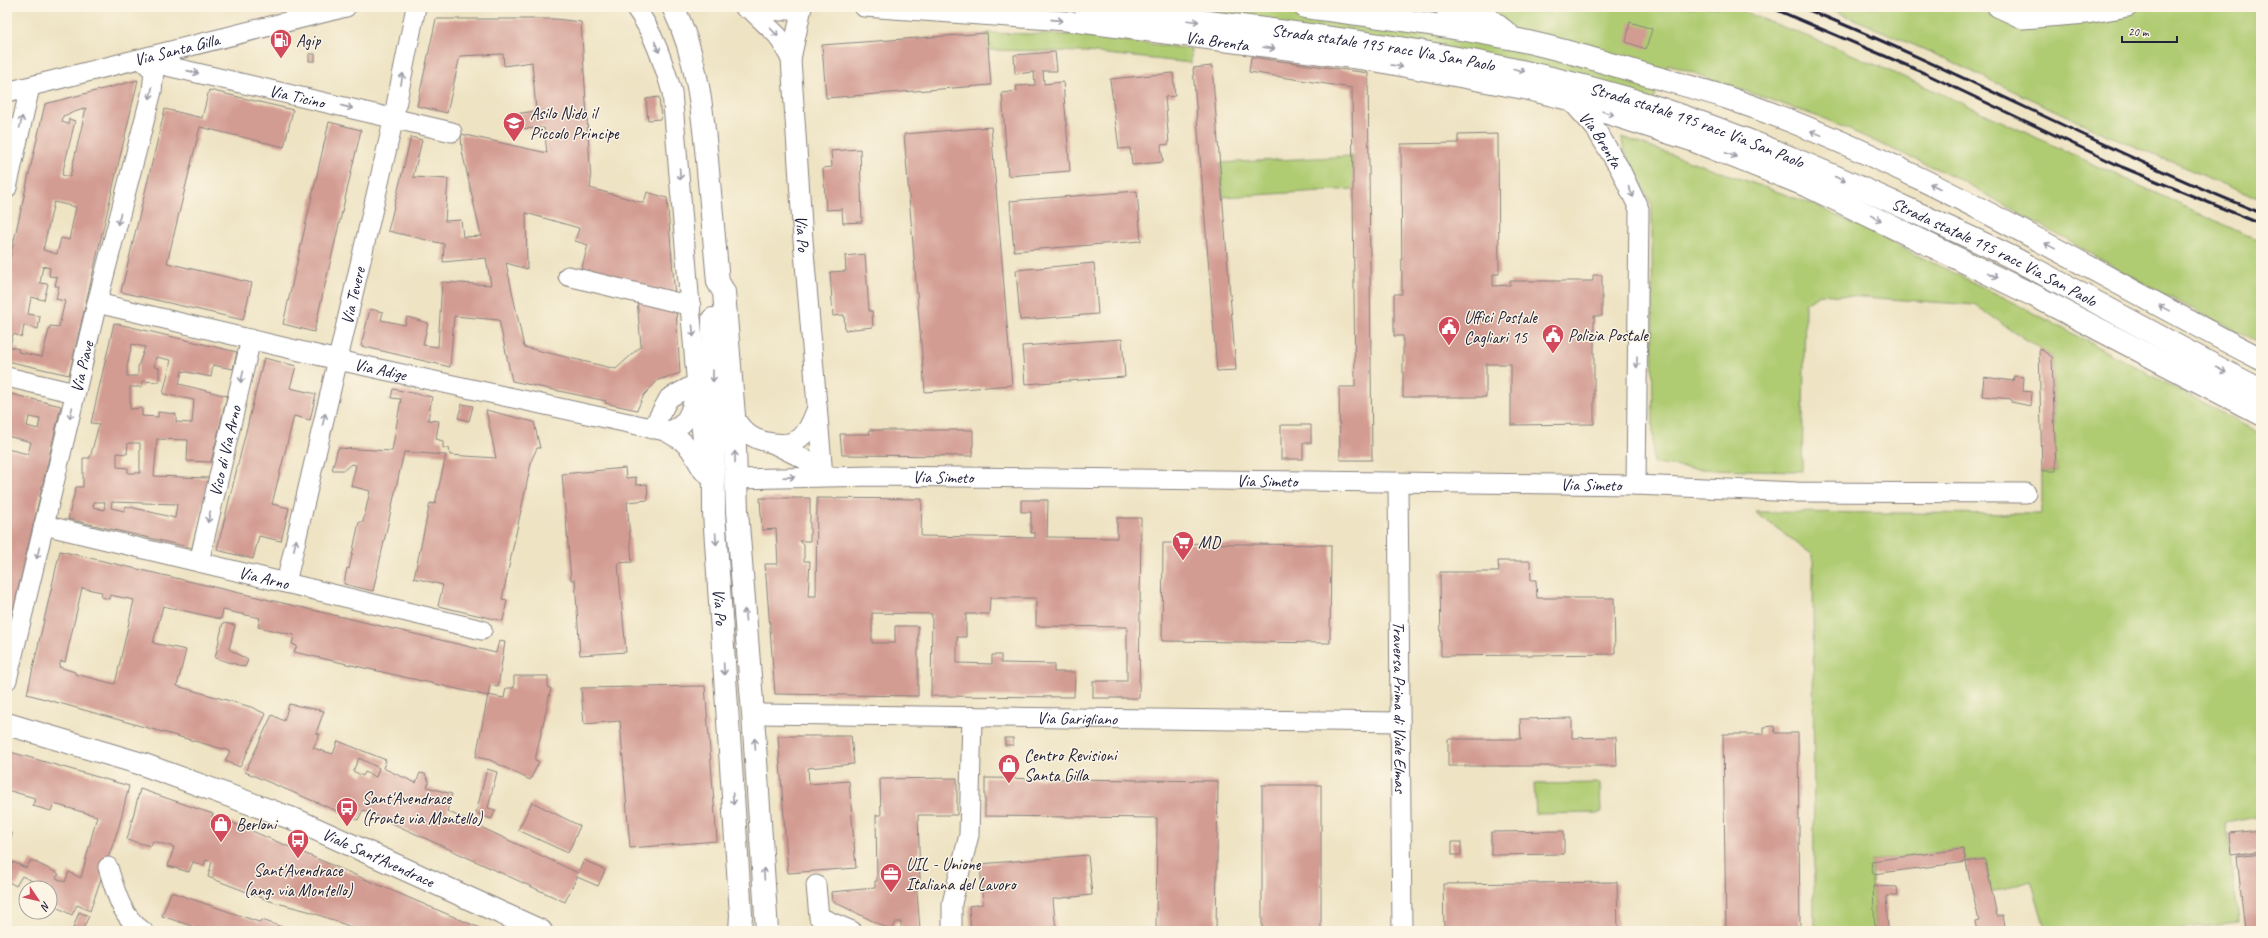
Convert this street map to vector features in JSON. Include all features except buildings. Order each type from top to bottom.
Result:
[{"type":"main road","name":"Via Po","points":[[673,7],[683,28],[697,78],[703,111],[718,282],[724,292],[734,416],[737,511],[753,714],[767,931]]},
{"type":"main road","name":"Strada statale 195 racc Via San Paolo","points":[[1085,7],[1399,47],[1488,63],[1567,82],[1656,108],[1783,154],[1889,200],[2014,259],[2261,390]]},
{"type":"main road","name":"Strada statale 195 racc Via San Paolo","points":[[1305,7],[1392,18],[1515,39],[1591,58],[1728,98],[1857,150],[2012,225],[2199,327],[2261,359]]},
{"type":"main road","points":[[1446,7],[1490,20],[1515,39]]},
{"type":"main road","points":[[1571,101],[1692,140],[1810,187],[2036,296],[2261,414]]},
{"type":"main road","name":"Via Po","points":[[718,282],[713,293],[714,510],[741,915],[740,931]]},
{"type":"main road","name":"Viale Sant'Avendrace","points":[[7,724],[142,764],[296,820],[514,926],[541,931]]},
{"type":"street","name":"Via Santa Gilla","points":[[7,92],[142,60],[346,7]]},
{"type":"street","name":"Via Tevere","points":[[286,583],[394,117],[416,7]]},
{"type":"street","points":[[746,8],[781,11],[798,7]]},
{"type":"street","name":"Via Po","points":[[802,7],[790,59],[803,240],[823,476]]},
{"type":"street","name":"Via Brenta","points":[[864,7],[1066,21],[1347,58],[1518,88],[1571,101],[1595,128],[1620,169],[1639,209],[1636,485]]},
{"type":"street","points":[[1997,7],[2023,19],[2087,14],[2128,7]]},
{"type":"street","name":"Via Po","points":[[746,8],[778,36],[790,59]]},
{"type":"street","points":[[635,9],[658,47],[672,92],[697,386],[707,477],[714,510]]},
{"type":"street","name":"Via Ticino","points":[[142,60],[394,117],[452,132]]},
{"type":"street","name":"Via Piave","points":[[7,680],[97,303],[152,91],[154,71],[142,60]]},
{"type":"street","points":[[7,188],[30,87]]},
{"type":"street","points":[[568,276],[691,306]]},
{"type":"street","name":"Via Adige","points":[[97,303],[338,360],[658,430],[682,441],[690,449],[707,477]]},
{"type":"street","name":"Vico di Via Arno","points":[[198,562],[251,339]]},
{"type":"street","points":[[7,377],[76,393]]},
{"type":"street","points":[[697,386],[691,410],[685,423],[678,429],[658,430],[669,398],[697,386]]},
{"type":"street","name":"Via Po","points":[[734,416],[747,433],[761,440],[770,442],[791,442],[800,438],[810,424],[817,408]]},
{"type":"street","points":[[770,442],[806,460],[823,476]]},
{"type":"street","name":"Via Simeto","points":[[736,480],[823,476],[1636,485],[1798,492],[2026,492]]},
{"type":"street","name":"Traversa Prima di Viale Elmas","points":[[1398,482],[1402,931]]},
{"type":"street","name":"Via Arno","points":[[44,525],[482,630]]},
{"type":"street","name":"Via Garigliano","points":[[753,714],[1400,722]]},
{"type":"street","points":[[952,931],[952,903],[969,835],[972,717]]},
{"type":"street","points":[[108,867],[118,902],[136,927],[143,931]]},
{"type":"street","points":[[816,885],[819,917],[852,931]]},
{"type":"green space","points":[[1029,7],[1732,7],[1842,50],[1960,102],[2261,242],[2261,344],[2150,287],[1957,178],[1825,119],[1668,64],[1648,114],[1247,33]]},
{"type":"green space","points":[[1826,7],[2011,7],[2016,9],[2029,7],[2261,7],[2261,200],[2101,132],[1930,52]]},
{"type":"green space","points":[[987,33],[1079,35],[1191,49],[1191,63],[1087,52],[988,50]]},
{"type":"green space","points":[[1622,137],[1815,205],[2017,304],[2261,434],[2261,816],[2226,823],[2239,922],[2157,931],[2046,931],[2031,880],[1992,892],[1985,859],[1966,862],[1963,849],[1871,861],[1875,931],[1814,931],[1813,555],[1755,512],[2042,514],[2042,471],[2056,471],[2052,357],[1975,305],[1819,294],[1805,304],[1802,471],[1699,469],[1653,464],[1652,205],[1623,148]]},
{"type":"green space","points":[[1352,156],[1354,189],[1223,197],[1220,163]]},
{"type":"green space","points":[[1600,783],[1601,813],[1536,814],[1534,784]]},
{"type":"railway","points":[[1770,7],[1920,71],[2122,167],[2261,224]]},
{"type":"railway","points":[[1801,7],[1859,31],[2145,163],[2261,213]]},
{"type":"place","name":"Agip","points":[[281,60]]},
{"type":"place","name":"Asilo Nido il Piccolo Principe","points":[[514,142]]},
{"type":"place","name":"Uffici Postale Cagliari 15","points":[[1449,346]]},
{"type":"place","name":"Polizia Postale","points":[[1553,354]]},
{"type":"place","name":"MD","points":[[1183,562]]},
{"type":"place","name":"Centro Revisioni Santa Gilla","points":[[1009,784]]},
{"type":"place","name":"Sant'Avendrace (fronte via Montello)","points":[[347,828]]},
{"type":"place","name":"Berloni","points":[[221,844]]},
{"type":"place","name":"Sant'Avendrace (ang. via Montello)","points":[[298,860]]},
{"type":"place","name":"UIL - Unione Italiana del Lavoro","points":[[891,894]]}]
